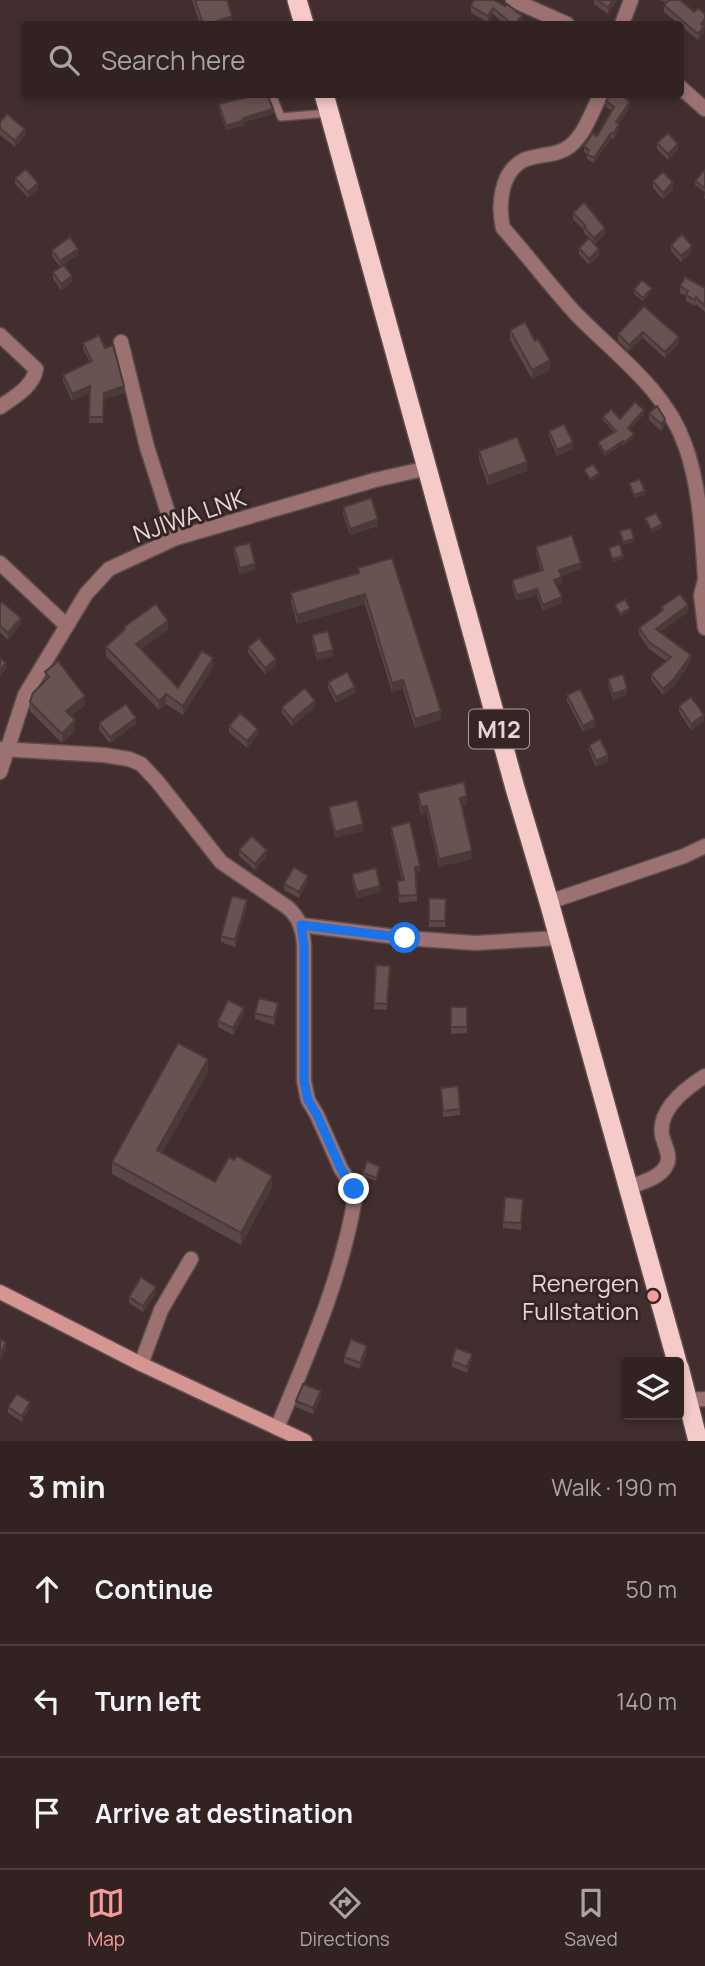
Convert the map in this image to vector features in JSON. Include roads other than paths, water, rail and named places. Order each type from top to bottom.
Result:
[{"type":"highway","points":[[297,0],[303,21]]},
{"type":"highway","name":"M12","points":[[326,104],[676,1357]]},
{"type":"highway","points":[[684,1376],[696,1399],[698,1441]]},
{"type":"main road","points":[[0,1292],[141,1364],[305,1441]]},
{"type":"street","points":[[513,0],[560,21]]},
{"type":"street","points":[[623,21],[631,0]]},
{"type":"street","points":[[684,90],[705,109]]},
{"type":"street","points":[[599,98],[573,144],[559,153],[522,161],[507,178],[499,212],[503,228],[574,312],[659,398],[674,420],[695,477],[705,579],[701,595],[705,628]]},
{"type":"street","points":[[0,335],[36,369],[28,386],[0,407]]},
{"type":"street","points":[[121,342],[147,447],[176,538]]},
{"type":"street","name":"NJIWA LNK","points":[[0,772],[4,749],[25,695],[95,581],[109,569],[176,538],[375,480],[428,468]]},
{"type":"street","points":[[0,563],[66,625]]},
{"type":"street","points":[[4,749],[104,755],[141,764],[157,780],[221,862],[287,907],[301,925],[304,946],[304,1081],[308,1100],[341,1169],[354,1189],[355,1198],[340,1269],[277,1428]]},
{"type":"street","points":[[549,902],[684,856],[705,846]]},
{"type":"street","points":[[301,925],[405,938],[475,943],[559,938]]},
{"type":"street","points":[[629,1188],[659,1175],[667,1166],[668,1155],[662,1124],[675,1099],[705,1076]]},
{"type":"street","points":[[141,1364],[161,1310],[191,1259]]},
{"type":"lane","points":[[274,98],[281,117],[326,104]]},
{"type":"place","name":"Renergen Fullstation","points":[[653,1296]]}]
